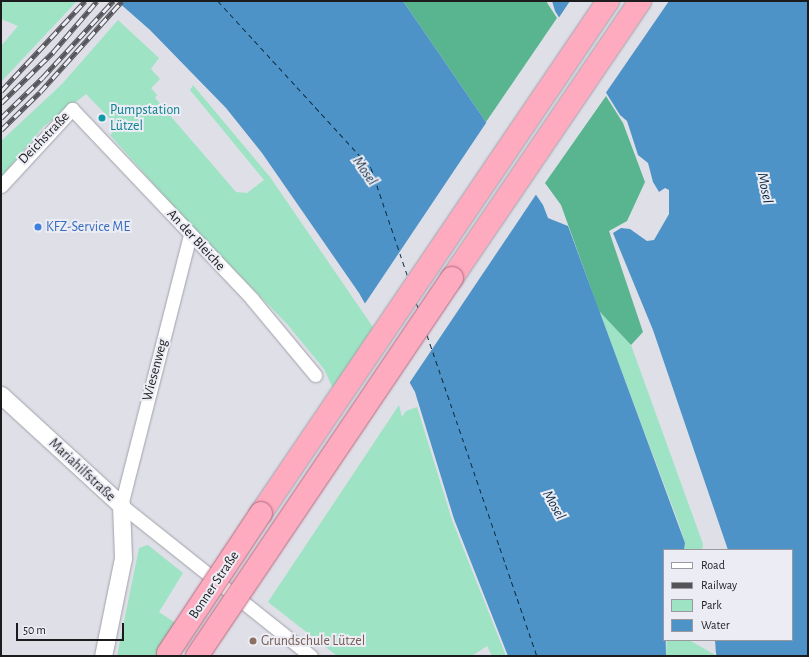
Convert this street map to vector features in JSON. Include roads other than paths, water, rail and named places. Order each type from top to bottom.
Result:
[{"type":"highway","name":"Bonner Straße","points":[[167,655],[261,513],[608,1]]},
{"type":"highway","points":[[197,656],[640,1]]},
{"type":"street","name":"Deichstraße","points":[[1,186],[72,109]]},
{"type":"street","name":"An der Bleiche","points":[[72,109],[252,299],[315,375]]},
{"type":"street","name":"Wiesenweg","points":[[121,505],[190,234]]},
{"type":"street","name":"Mariahilfstraße","points":[[1,395],[121,505],[124,558],[103,656]]},
{"type":"street","points":[[121,505],[311,656]]},
{"type":"water","name":"Mosel","points":[[117,1],[403,1],[543,205],[548,218],[568,226],[685,543],[684,549],[663,549],[663,641],[666,641],[666,656],[508,656],[454,519],[415,392],[359,293],[262,153],[226,108],[150,30]]},
{"type":"water","name":"Mosel","points":[[552,1],[808,1],[808,656],[717,656],[716,654],[715,641],[793,641],[793,549],[728,549],[653,330],[613,233],[621,228],[630,229],[647,241],[654,240],[669,214],[669,190],[665,188],[659,192],[653,182],[648,163],[638,155],[627,121],[620,115],[555,11]]},
{"type":"railway","points":[[1,91],[85,1]]},
{"type":"railway","points":[[1,103],[53,52],[97,1]]},
{"type":"railway","points":[[1,118],[42,78],[113,1]]},
{"type":"railway","points":[[1,130],[40,92],[122,1]]},
{"type":"place","name":"Pumpstation Lützel","points":[[102,118]]},
{"type":"place","name":"KFZ-Service ME","points":[[38,227]]},
{"type":"place","name":"Grundschule Lützel","points":[[253,641]]}]
